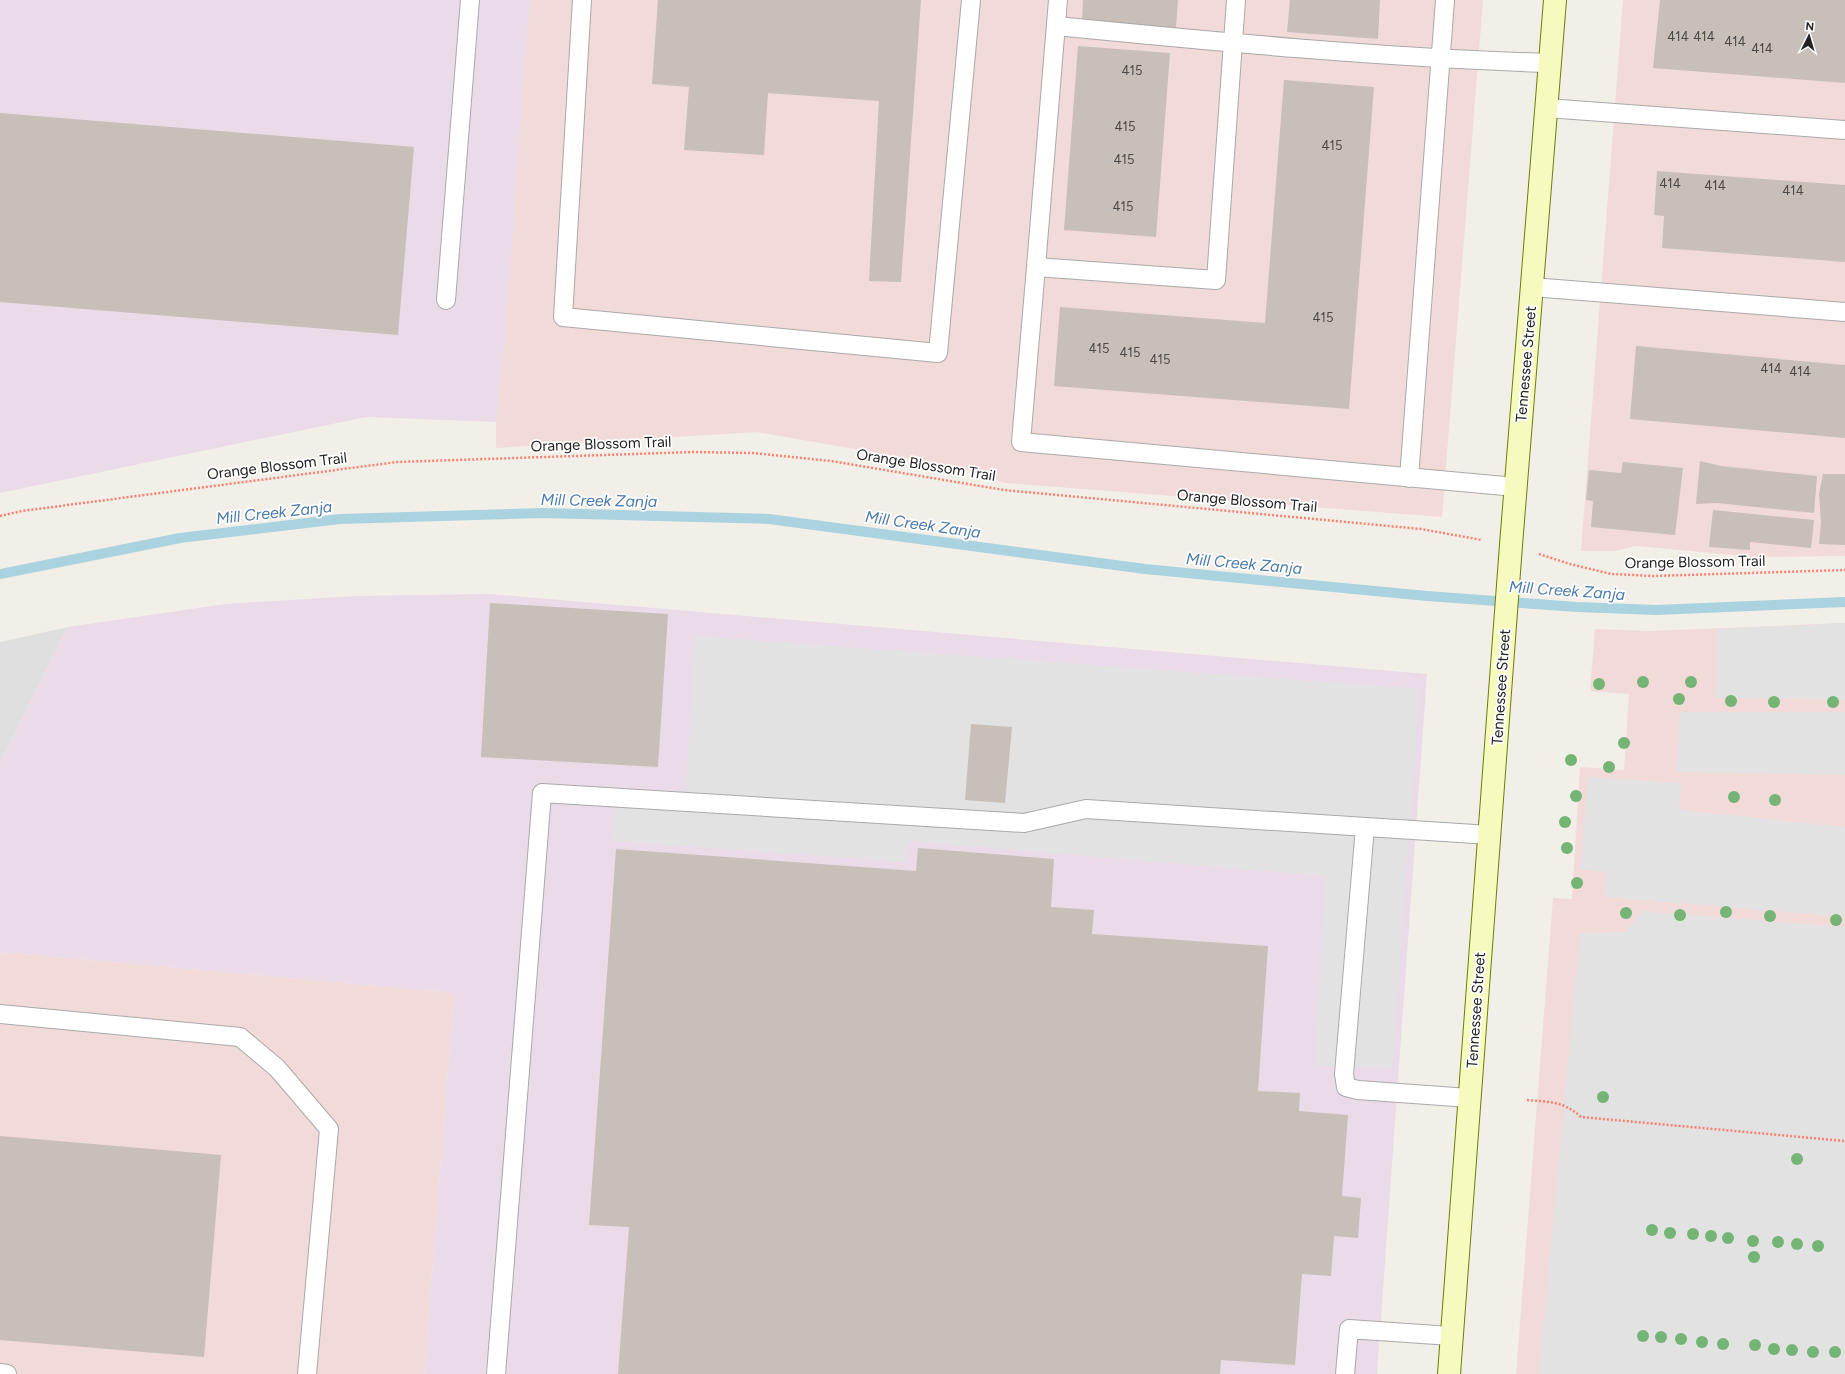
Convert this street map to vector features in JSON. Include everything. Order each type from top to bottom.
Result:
[{"type":"main road","name":"Tennessee Street","points":[[1448,1374],[1511,545],[1555,0]]},
{"type":"lane","points":[[446,300],[470,0]]},
{"type":"lane","points":[[582,0],[563,317],[938,354],[971,0]]},
{"type":"lane","points":[[1058,0],[1021,442],[1516,488]]},
{"type":"lane","points":[[1036,267],[1216,280],[1236,0]]},
{"type":"lane","points":[[1409,478],[1445,0]]},
{"type":"lane","points":[[1056,26],[1232,43],[1441,60],[1550,63]]},
{"type":"lane","points":[[1547,108],[1845,130]]},
{"type":"lane","points":[[1532,287],[1845,312]]},
{"type":"lane","points":[[496,1374],[542,793],[1024,823],[1086,809],[1490,835]]},
{"type":"lane","points":[[1365,827],[1344,1074],[1346,1087],[1358,1090],[1470,1098]]},
{"type":"lane","points":[[0,1014],[240,1037],[277,1068],[329,1129],[306,1374]]},
{"type":"lane","points":[[1345,1374],[1349,1329],[1452,1336]]},
{"type":"lane","points":[[0,1373],[6,1374]]},
{"type":"path","name":"Orange Blossom Trail","points":[[0,516],[38,509],[397,462],[693,452],[753,453],[831,461],[1004,490],[1421,529],[1511,545],[1570,564],[1611,574],[1654,576],[1845,570]]},
{"type":"path","points":[[1528,1100],[1557,1103],[1571,1108],[1580,1117],[1845,1141]]},
{"type":"shaded area","points":[[0,0],[530,0],[505,344],[496,422],[366,417],[0,493]]},
{"type":"shaded area","points":[[529,0],[1483,0],[1442,517],[1005,483],[959,467],[756,432],[496,448],[496,422]]},
{"type":"shaded area","points":[[1623,0],[1845,0],[1845,556],[1755,557],[1636,546],[1614,551],[1581,551]]},
{"type":"shaded area","points":[[489,594],[1427,674],[1377,1374],[424,1374],[454,993],[0,952],[0,764],[68,627],[225,604],[354,596]]},
{"type":"shaded area","points":[[1845,623],[1845,1374],[1516,1374],[1553,898],[1572,899],[1580,767],[1624,770],[1629,694],[1590,691],[1595,629],[1650,631]]},
{"type":"shaded area","points":[[1845,623],[1845,700],[1716,697],[1717,629]]},
{"type":"shaded area","points":[[68,627],[0,764],[0,642]]},
{"type":"shaded area","points":[[695,636],[1420,689],[1392,1068],[1315,1065],[1325,876],[909,841],[906,862],[613,841],[616,793],[686,794]]},
{"type":"shaded area","points":[[1680,712],[1845,712],[1845,775],[1677,772]]},
{"type":"shaded area","points":[[1588,777],[1681,783],[1679,810],[1845,827],[1845,917],[1604,897],[1607,872],[1581,869]]},
{"type":"shaded area","points":[[1642,911],[1845,927],[1845,1374],[1539,1374],[1580,933],[1626,932]]},
{"type":"shaded area","points":[[0,952],[454,993],[424,1374],[0,1374]]},
{"type":"building","points":[[658,0],[921,0],[901,282],[869,281],[879,101],[768,93],[764,155],[684,150],[689,87],[652,84]]},
{"type":"building","points":[[1083,0],[1178,0],[1176,28],[1082,22]]},
{"type":"building","points":[[1290,0],[1380,0],[1378,39],[1287,32]]},
{"type":"building","points":[[1660,0],[1845,0],[1845,83],[1653,68]]},
{"type":"building","points":[[1078,46],[1170,53],[1156,237],[1064,230]]},
{"type":"building","points":[[1284,80],[1374,87],[1349,409],[1054,386],[1060,307],[1265,323]]},
{"type":"building","points":[[0,113],[414,147],[398,335],[0,302]]},
{"type":"building","points":[[1657,171],[1845,185],[1845,262],[1662,248],[1664,216],[1654,215]]},
{"type":"building","points":[[1636,346],[1845,365],[1845,438],[1630,419]]},
{"type":"building","points":[[1700,461],[1721,466],[1817,476],[1814,513],[1717,503],[1696,504]]},
{"type":"building","points":[[1623,462],[1683,468],[1675,535],[1591,527],[1593,501],[1586,500],[1589,470],[1621,473]]},
{"type":"building","points":[[1823,474],[1845,474],[1845,545],[1819,544],[1821,523],[1819,494]]},
{"type":"building","points":[[1713,510],[1814,520],[1811,548],[1750,542],[1750,550],[1709,547]]},
{"type":"building","points":[[490,603],[668,614],[658,767],[481,757]]},
{"type":"building","points":[[971,724],[1012,727],[1005,803],[965,800]]},
{"type":"building","points":[[918,848],[1054,859],[1051,907],[1094,910],[1092,934],[1268,946],[1258,1091],[1300,1093],[1299,1111],[1348,1115],[1342,1196],[1361,1198],[1358,1238],[1334,1236],[1331,1276],[1302,1274],[1295,1365],[1221,1360],[1220,1374],[618,1374],[629,1227],[589,1225],[616,849],[916,871]]},
{"type":"building","points":[[0,1136],[221,1155],[204,1357],[0,1340]]},
{"type":"waterway","name":"Mill Creek Zanja","points":[[0,574],[180,538],[340,519],[543,513],[769,519],[1145,569],[1427,596],[1577,607],[1656,610],[1845,602]]}]
